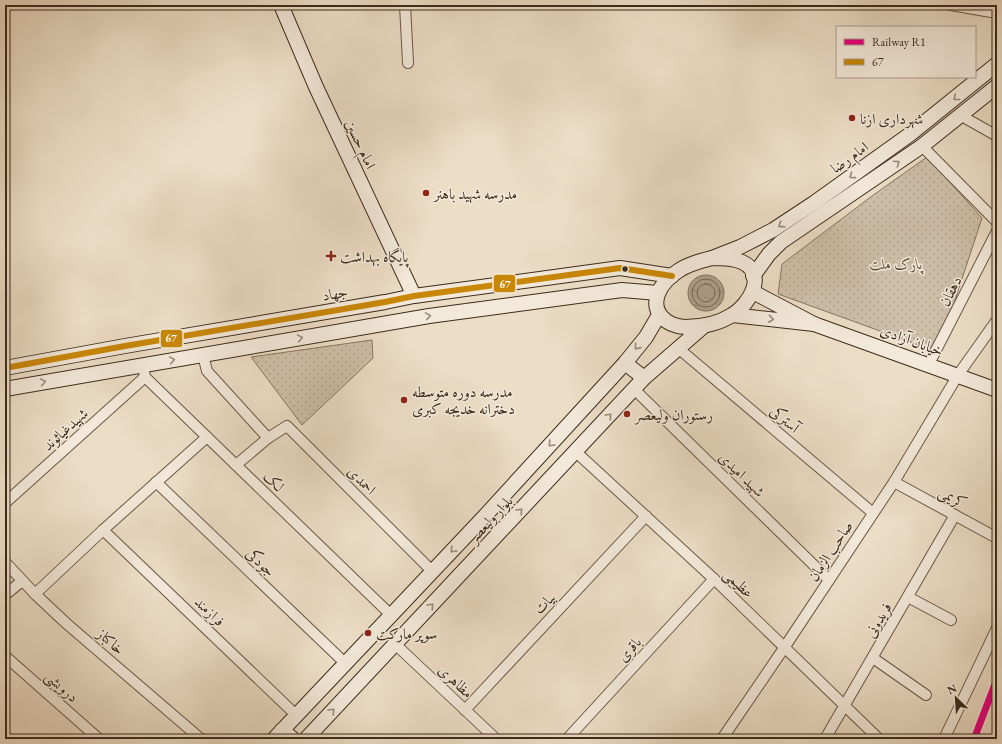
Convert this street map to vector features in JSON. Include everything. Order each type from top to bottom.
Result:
[{"type":"main road","name":"امام حسین","points":[[281,5],[316,87],[414,296]]},
{"type":"main road","name":"امام رضا","points":[[712,258],[740,247],[773,230],[814,203],[909,135],[997,64]]},
{"type":"main road","points":[[753,276],[768,254],[781,242],[922,146],[997,86]]},
{"type":"main road","points":[[712,258],[728,258],[742,262],[751,270],[755,281],[753,292],[744,304],[732,315],[716,323],[699,327],[682,327],[669,323],[659,315],[656,305],[658,293],[666,281],[679,270],[694,262],[712,258]]},
{"type":"main road","name":"جهاد","points":[[5,368],[414,296],[620,268],[672,276]]},
{"type":"main road","points":[[620,268],[622,290]]},
{"type":"main road","points":[[5,389],[71,378],[144,371],[203,355],[429,316],[622,290],[658,293]]},
{"type":"main road","points":[[753,292],[814,324]]},
{"type":"main road","name":"بلوار ولیعصر","points":[[283,736],[296,715],[625,363],[646,337],[659,315]]},
{"type":"main road","points":[[732,315],[814,324]]},
{"type":"main road","points":[[267,322],[268,343]]},
{"type":"main road","name":"خیابان آزادی","points":[[814,324],[929,364],[997,390]]},
{"type":"main road","name":"بلوار ولیعصر","points":[[306,739],[644,378],[704,326]]},
{"type":"main road","points":[[68,357],[71,378]]},
{"type":"main road","points":[[625,363],[644,378]]},
{"type":"street","points":[[405,5],[408,63]]},
{"type":"street","points":[[951,5],[997,14]]},
{"type":"street","points":[[960,115],[997,136]]},
{"type":"street","points":[[922,146],[997,222]]},
{"type":"street","name":"دهقان","points":[[929,364],[997,231]]},
{"type":"street","name":"صاحب الزمان","points":[[722,739],[894,482],[958,375],[997,320]]},
{"type":"street","name":"آسترکی","points":[[678,348],[873,513]]},
{"type":"street","points":[[203,355],[207,371],[268,438]]},
{"type":"street","name":"لک","points":[[144,371],[207,437],[391,615]]},
{"type":"street","name":"شهید‌غیاثوند","points":[[5,504],[144,371]]},
{"type":"street","name":"شهید امیدی","points":[[634,389],[829,580]]},
{"type":"street","name":"احمدی","points":[[236,465],[268,438],[287,426],[432,571]]},
{"type":"street","points":[[35,594],[103,530],[207,437]]},
{"type":"street","name":"عظیمی","points":[[576,452],[714,578],[784,648],[879,739]]},
{"type":"street","name":"جودکی","points":[[156,482],[345,663]]},
{"type":"street","name":"کریمی","points":[[894,482],[997,538]]},
{"type":"street","name":"فریدونی","points":[[825,739],[955,515]]},
{"type":"street","name":"بیات","points":[[465,710],[646,516]]},
{"type":"street","name":"فرازمند","points":[[103,530],[296,715]]},
{"type":"street","name":"خاکباز","points":[[5,562],[35,594],[67,624],[201,739]]},
{"type":"street","name":"باقری","points":[[567,739],[714,578]]},
{"type":"street","points":[[5,595],[22,580]]},
{"type":"street","points":[[908,597],[951,620]]},
{"type":"street","points":[[944,739],[997,628]]},
{"type":"street","name":"مظاهری","points":[[395,644],[496,739]]},
{"type":"street","name":"درویشی","points":[[5,656],[99,739]]},
{"type":"street","points":[[873,658],[926,695]]},
{"type":"green space","name":"پارک ملت","points":[[927,157],[982,218],[938,352],[778,294],[782,264],[872,196]]},
{"type":"green space","points":[[372,340],[373,358],[302,425],[251,357]]},
{"type":"water","points":[[710,275],[719,280],[723,286],[723,300],[719,306],[710,311],[702,311],[693,306],[689,300],[688,289],[693,280],[699,276]]},
{"type":"rail line","name":"R1","points":[[974,739],[997,679]]},
{"type":"transit line","name":"67","points":[[5,368],[414,296],[620,268],[672,276]]},
{"type":"place","name":"شهرداری ازنا","points":[[852,118]]},
{"type":"place","name":"مدرسه شهید باهنر","points":[[426,193]]},
{"type":"place","name":"پایگاه بهداشت","points":[[331,256]]},
{"type":"place","name":"مدرسه دوره متوسطه دخترانه خدیجه کبری","points":[[404,400]]},
{"type":"place","name":"رستوران ولیعصر","points":[[627,414]]},
{"type":"place","name":"سوپر مارکت","points":[[368,633]]}]
